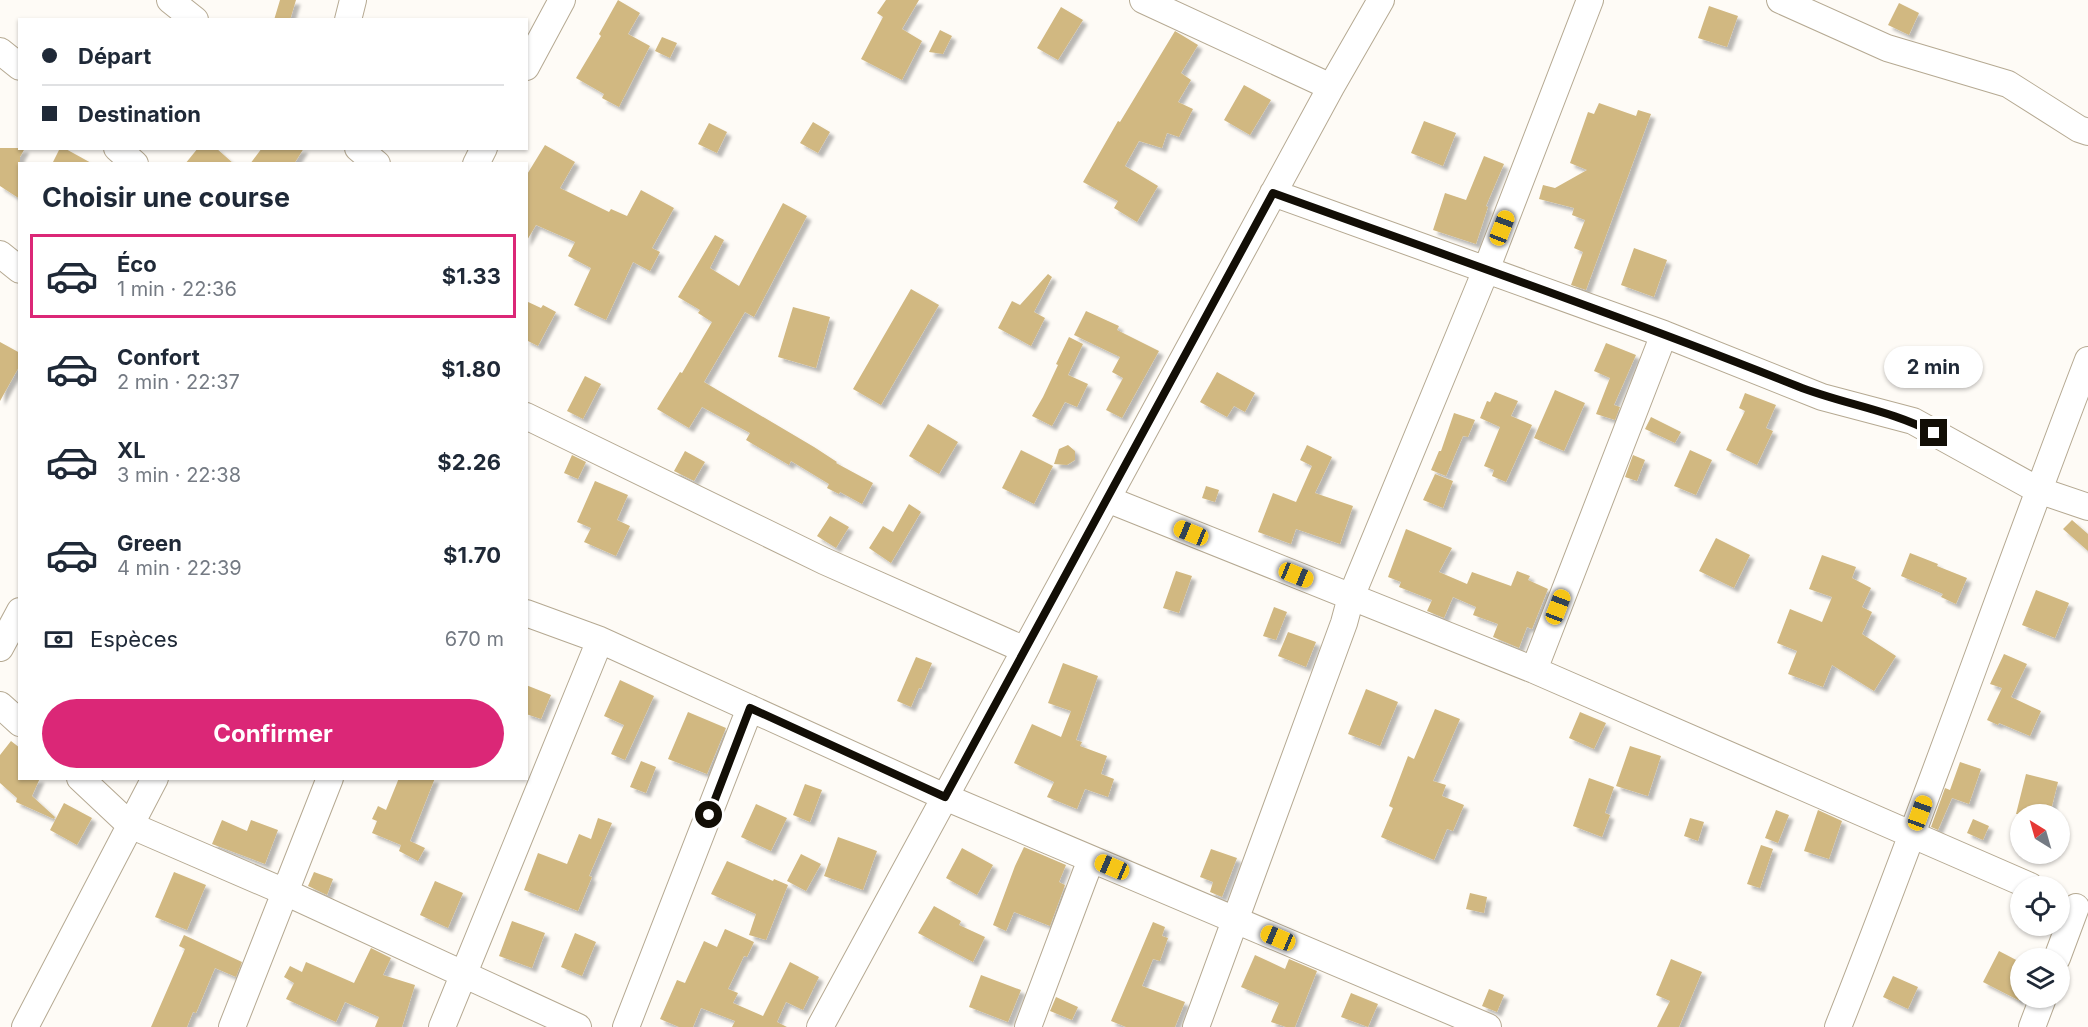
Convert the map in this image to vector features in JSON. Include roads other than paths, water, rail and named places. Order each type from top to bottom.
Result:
[{"type":"street","points":[[170,0],[194,12]]},
{"type":"street","points":[[348,18],[353,0]]},
{"type":"street","points":[[528,64],[562,0]]},
{"type":"street","points":[[1143,0],[1331,87]]},
{"type":"street","points":[[820,1027],[1273,193],[1381,0]]},
{"type":"street","points":[[1196,1027],[1344,623],[1351,597],[1486,270],[1590,0]]},
{"type":"street","points":[[1780,0],[1887,48],[2008,84],[2079,129],[2088,132]]},
{"type":"street","points":[[0,51],[18,65]]},
{"type":"street","points":[[119,150],[133,162]]},
{"type":"street","points":[[360,150],[375,162]]},
{"type":"street","points":[[1273,193],[1664,334],[1822,397],[1913,422],[2038,490],[2088,507]]},
{"type":"street","points":[[1534,670],[1664,334]]},
{"type":"street","points":[[1838,1027],[1882,917],[2038,490],[2088,360]]},
{"type":"street","points":[[528,417],[824,561],[1025,650]]},
{"type":"street","points":[[1107,500],[1534,670],[2010,877]]},
{"type":"street","points":[[528,614],[600,640],[945,797],[1488,1027]]},
{"type":"street","points":[[0,648],[18,615]]},
{"type":"street","points":[[442,1027],[600,640]]},
{"type":"street","points":[[0,705],[18,721]]},
{"type":"street","points":[[626,1027],[750,708]]},
{"type":"street","points":[[82,780],[130,825],[285,892],[578,1027]]},
{"type":"street","points":[[25,1027],[154,780]]},
{"type":"street","points":[[232,1027],[329,780]]},
{"type":"street","points":[[1028,1027],[1091,859]]},
{"type":"street","points":[[2060,948],[2074,906]]},
{"type":"street","points":[[2032,1027],[2039,1008]]}]
